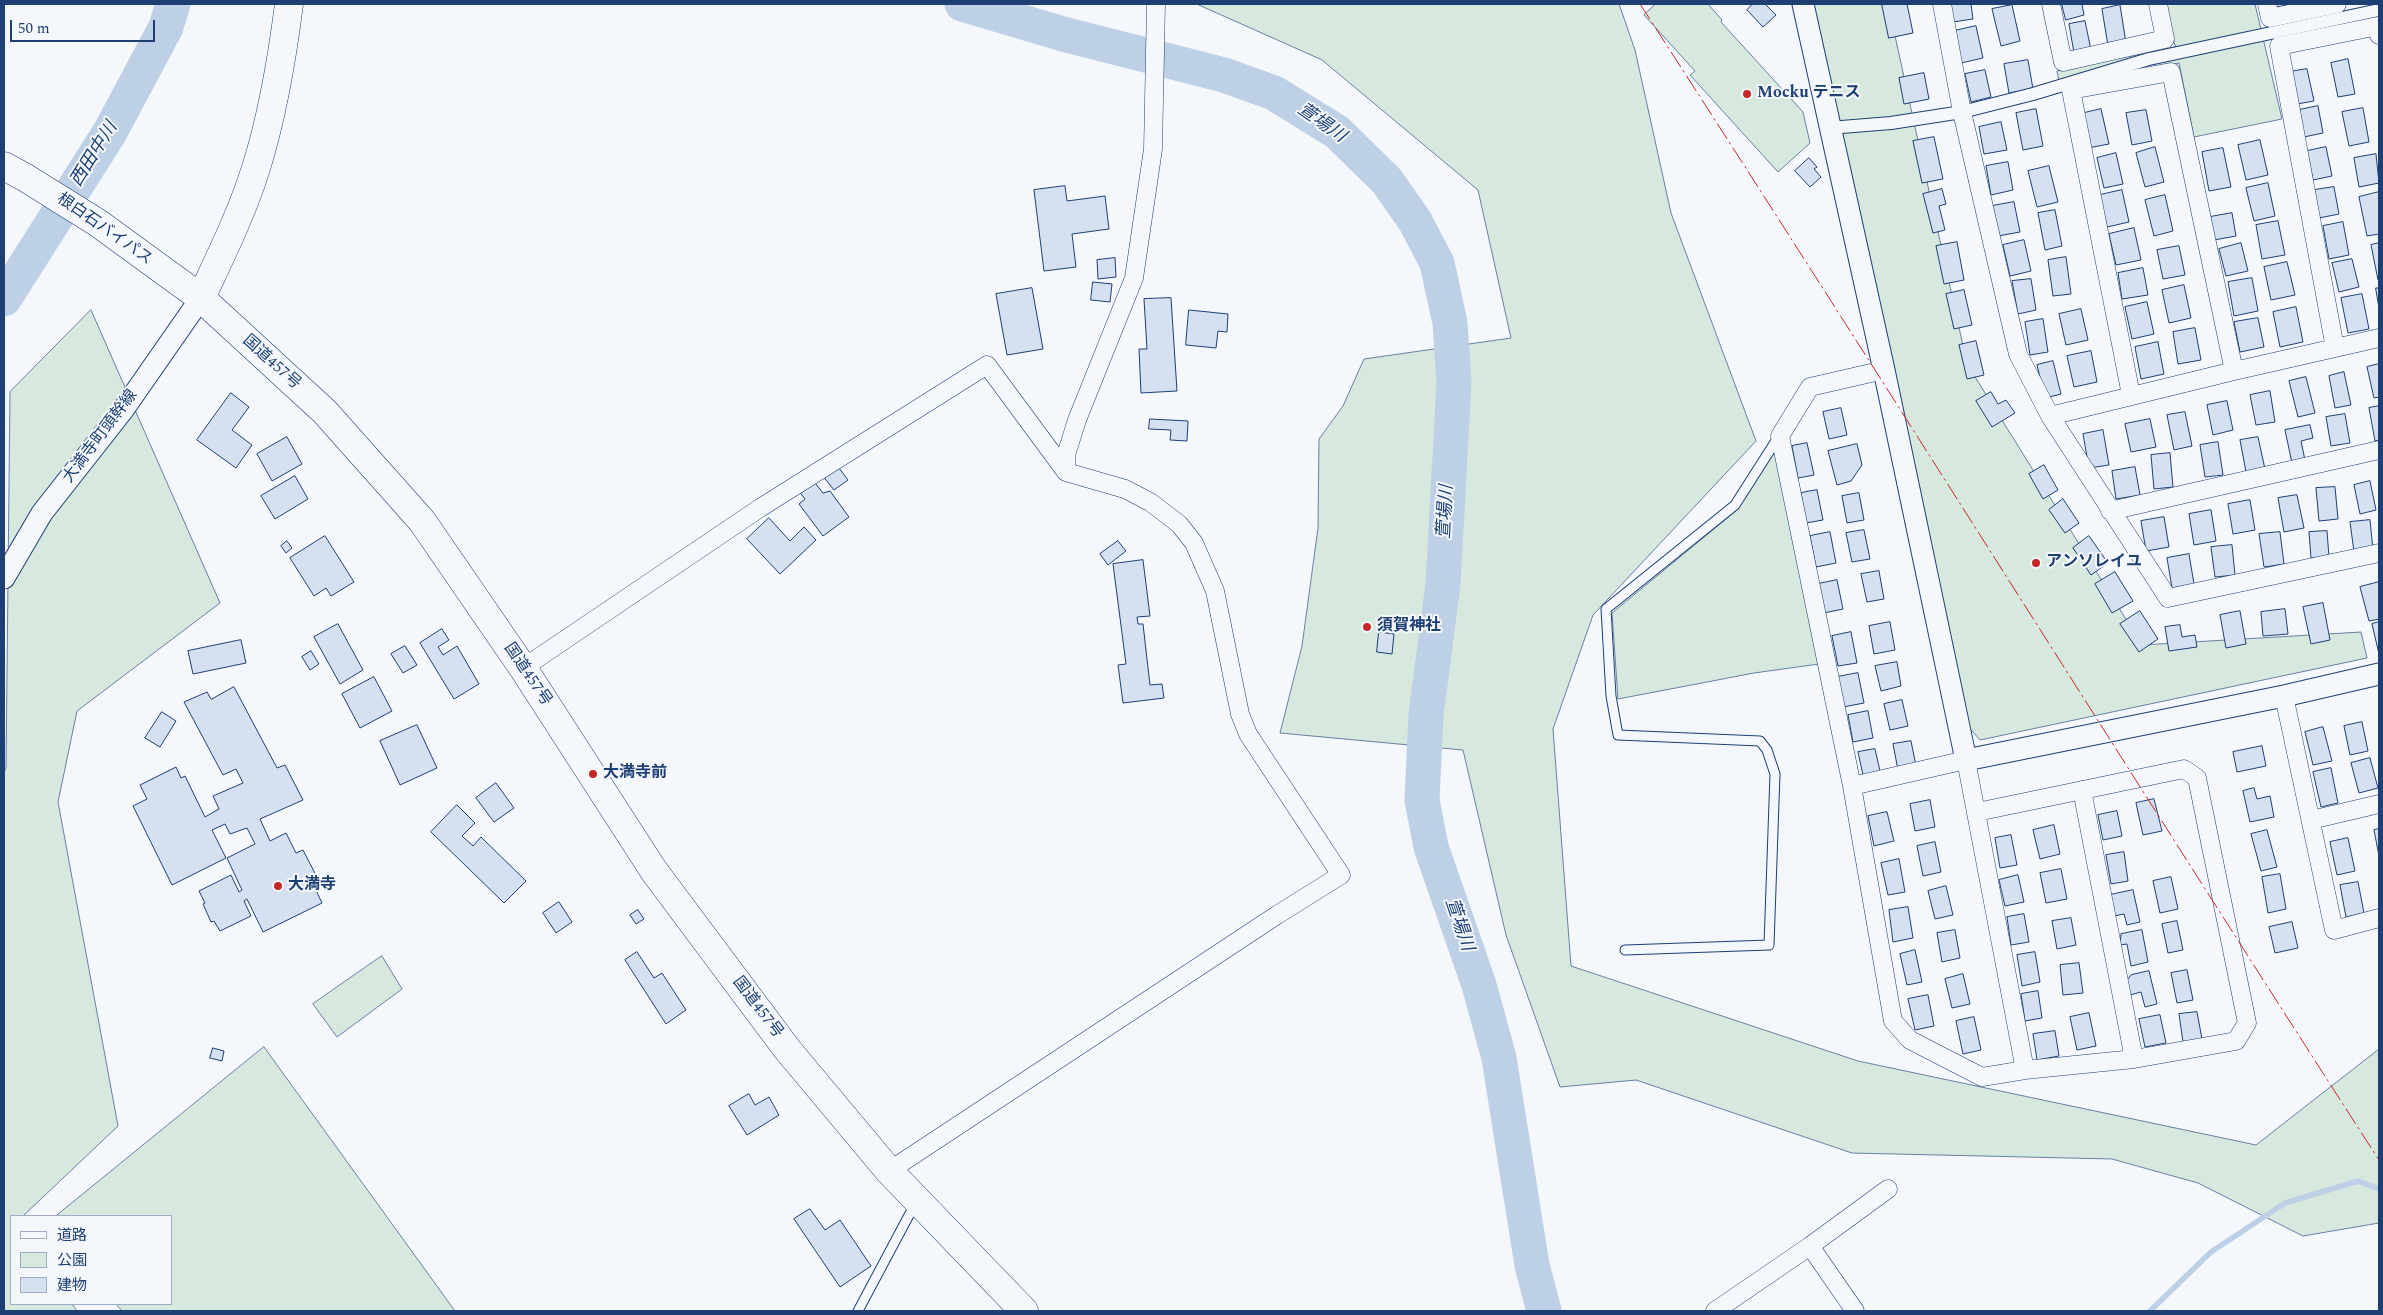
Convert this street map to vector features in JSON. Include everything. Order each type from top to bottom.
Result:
[{"type":"highway","points":[[201,298],[233,231],[256,169],[279,76],[290,4]]},
{"type":"highway","name":"根白石バイパス","points":[[15,172],[98,223],[201,298]]},
{"type":"highway","name":"国道457号","points":[[201,298],[325,412],[422,521],[523,668],[654,871],[787,1049],[889,1171],[1024,1311]]},
{"type":"street","points":[[1066,472],[1066,455],[1077,420],[1134,278],[1153,149],[1156,4]]},
{"type":"street","points":[[1803,4],[1884,370],[1977,812],[2025,1070]]},
{"type":"street","points":[[1942,4],[1962,112],[2018,354],[2050,416],[2168,598],[2379,553]]},
{"type":"street","points":[[2051,4],[2064,62],[2165,39],[2158,4]]},
{"type":"street","points":[[2267,4],[2270,18],[2337,4]]},
{"type":"street","points":[[1830,128],[1891,123],[1962,112],[2033,94],[2148,59],[2379,10]]},
{"type":"street","points":[[2335,348],[2279,46],[2378,26],[2379,35]]},
{"type":"street","points":[[2131,395],[2071,90],[2171,72],[2234,370]]},
{"type":"street","name":"大満寺町頭幹線","points":[[4,578],[42,513],[123,410],[201,298]]},
{"type":"street","points":[[2050,416],[2234,370],[2379,338]]},
{"type":"street","points":[[523,668],[760,508],[987,365],[1066,472],[1125,489],[1150,502],[1179,524],[1194,543],[1215,591],[1240,714],[1248,734],[1341,875],[1268,920],[889,1171]]},
{"type":"street","points":[[1884,370],[1810,387],[1780,436],[1852,786],[1893,1021],[1910,1040],[1982,1077],[2025,1070],[2134,1059],[2236,1041],[2247,1023],[2197,778],[2184,769],[1977,812]]},
{"type":"street","points":[[2110,511],[2379,450]]},
{"type":"street","points":[[1852,786],[1966,760],[2284,696],[2379,674]]},
{"type":"street","points":[[2284,696],[2334,930],[2379,918]]},
{"type":"street","points":[[2082,790],[2134,1059]]},
{"type":"street","points":[[2311,820],[2379,804]]},
{"type":"street","points":[[1715,1311],[1810,1246],[1888,1189]]},
{"type":"street","points":[[1810,1246],[1855,1311]]},
{"type":"lane","points":[[1625,950],[1770,945],[1775,774],[1768,750],[1760,741],[1618,735],[1611,696],[1606,609],[1735,505],[1780,436]]},
{"type":"lane","points":[[858,1311],[917,1200]]},
{"type":"green space","points":[[1197,4],[1619,4],[1635,50],[1671,213],[1756,441],[1593,615],[1553,729],[1571,966],[1858,1061],[2256,1145],[2379,1049],[2379,1223],[2303,1236],[2198,1183],[2112,1159],[1852,1153],[1636,1080],[1560,1087],[1506,935],[1463,750],[1280,733],[1302,646],[1318,528],[1319,439],[1343,406],[1364,359],[1511,338],[1478,190],[1322,60]]},
{"type":"green space","name":"Mocku テニス","points":[[1656,4],[1708,4],[1722,20],[1721,22],[1803,112],[1810,143],[1778,172],[1690,75],[1695,71],[1644,15]]},
{"type":"green space","points":[[1813,4],[1888,4],[1967,364],[2142,645],[2361,632],[2367,658],[1980,740],[1965,723]]},
{"type":"green space","points":[[2165,4],[2255,4],[2282,119],[2194,137],[2179,63],[2061,90],[2057,71],[2175,47]]},
{"type":"green space","points":[[91,310],[220,603],[77,711],[58,802],[118,1126],[24,1215],[10,1215],[10,1305],[73,1305],[77,1311],[4,1311],[4,772],[6,768],[10,392]]},
{"type":"green space","points":[[1775,450],[1819,664],[1754,673],[1618,699],[1612,613],[1737,510]]},
{"type":"green space","points":[[382,956],[402,989],[337,1037],[313,1004]]},
{"type":"green space","points":[[264,1047],[455,1311],[122,1311],[117,1305],[172,1305],[172,1215],[57,1215]]},
{"type":"building","points":[[1753,4],[1765,4],[1776,15],[1763,27],[1747,10]]},
{"type":"building","points":[[1882,4],[1907,4],[1913,33],[1889,38]]},
{"type":"building","points":[[1950,4],[1971,4],[1973,19],[1953,22]]},
{"type":"building","points":[[2062,4],[2082,4],[2084,15],[2066,20]]},
{"type":"building","points":[[2277,4],[2294,4],[2277,7]]},
{"type":"building","points":[[2012,5],[2020,41],[2001,46],[1992,9]]},
{"type":"building","points":[[2120,5],[2126,43],[2108,46],[2102,9]]},
{"type":"building","points":[[2085,21],[2091,50],[2074,53],[2069,24]]},
{"type":"building","points":[[1976,26],[1983,58],[1961,63],[1954,31]]},
{"type":"building","points":[[2348,59],[2355,94],[2338,97],[2331,63]]},
{"type":"building","points":[[2028,60],[2033,89],[2009,93],[2004,64]]},
{"type":"building","points":[[2307,69],[2314,101],[2297,104],[2289,72]]},
{"type":"building","points":[[1985,70],[1991,97],[1971,102],[1965,74]]},
{"type":"building","points":[[1924,73],[1929,99],[1904,104],[1899,78]]},
{"type":"building","points":[[2318,106],[2323,133],[2304,137],[2299,110]]},
{"type":"building","points":[[2363,108],[2369,142],[2349,146],[2342,112]]},
{"type":"building","points":[[2036,109],[2043,146],[2023,150],[2016,113]]},
{"type":"building","points":[[2101,109],[2109,144],[2088,148],[2080,114]]},
{"type":"building","points":[[2146,110],[2152,141],[2132,145],[2126,113]]},
{"type":"building","points":[[2001,122],[2007,150],[1984,154],[1979,127]]},
{"type":"building","points":[[1934,137],[1943,179],[1922,183],[1913,141]]},
{"type":"building","points":[[2260,140],[2268,175],[2246,180],[2238,145]]},
{"type":"building","points":[[2155,147],[2164,182],[2145,187],[2136,153]]},
{"type":"building","points":[[2326,147],[2332,176],[2313,180],[2307,151]]},
{"type":"building","points":[[2223,148],[2231,187],[2209,191],[2202,152]]},
{"type":"building","points":[[2116,153],[2123,184],[2104,188],[2097,158]]},
{"type":"building","points":[[2376,154],[2379,183],[2359,187],[2354,158]]},
{"type":"building","points":[[1809,158],[1817,167],[1814,169],[1821,177],[1810,187],[1795,171]]},
{"type":"building","points":[[2008,162],[2013,190],[1991,195],[1986,166]]},
{"type":"building","points":[[2049,166],[2058,202],[2037,207],[2028,171]]},
{"type":"building","points":[[2268,183],[2275,216],[2254,221],[2246,188]]},
{"type":"building","points":[[1065,186],[1067,201],[1105,196],[1109,229],[1072,234],[1076,267],[1044,271],[1034,190]]},
{"type":"building","points":[[2334,187],[2339,214],[2319,218],[2314,190]]},
{"type":"building","points":[[1942,189],[1946,204],[1939,206],[1945,230],[1933,233],[1923,194]]},
{"type":"building","points":[[2122,190],[2129,222],[2107,227],[2100,195]]},
{"type":"building","points":[[2379,192],[2379,234],[2367,236],[2359,197]]},
{"type":"building","points":[[2165,195],[2173,231],[2154,236],[2145,200]]},
{"type":"building","points":[[2014,202],[2020,232],[1998,236],[1992,206]]},
{"type":"building","points":[[2055,210],[2062,246],[2045,250],[2038,213]]},
{"type":"building","points":[[2232,213],[2236,236],[2214,240],[2210,217]]},
{"type":"building","points":[[2278,221],[2285,255],[2262,259],[2256,225]]},
{"type":"building","points":[[2343,222],[2349,255],[2329,259],[2323,226]]},
{"type":"building","points":[[2134,228],[2141,260],[2116,265],[2109,234]]},
{"type":"building","points":[[2024,240],[2031,271],[2010,276],[2003,245]]},
{"type":"building","points":[[1957,242],[1964,280],[1944,284],[1936,246]]},
{"type":"building","points":[[2241,243],[2248,271],[2226,276],[2219,249]]},
{"type":"building","points":[[2379,243],[2379,280],[2378,280],[2371,245]]},
{"type":"building","points":[[2179,246],[2185,275],[2163,279],[2157,250]]},
{"type":"building","points":[[2066,257],[2071,294],[2053,296],[2048,260]]},
{"type":"building","points":[[1115,258],[1116,277],[1098,279],[1097,260]]},
{"type":"building","points":[[2352,259],[2359,287],[2339,292],[2332,263]]},
{"type":"building","points":[[2287,262],[2295,295],[2271,300],[2264,267]]},
{"type":"building","points":[[2143,268],[2148,295],[2122,299],[2118,273]]},
{"type":"building","points":[[2252,278],[2258,311],[2234,316],[2228,282]]},
{"type":"building","points":[[2031,279],[2036,310],[2018,314],[2012,281]]},
{"type":"building","points":[[1093,282],[1112,284],[1110,302],[1091,300]]},
{"type":"building","points":[[2184,285],[2191,318],[2169,323],[2162,290]]},
{"type":"building","points":[[1032,288],[1043,349],[1007,355],[996,294]]},
{"type":"building","points":[[2376,288],[2379,288],[2379,308]]},
{"type":"building","points":[[1964,290],[1972,325],[1954,329],[1946,294]]},
{"type":"building","points":[[2362,294],[2369,329],[2348,333],[2341,298]]},
{"type":"building","points":[[1171,298],[1177,391],[1141,393],[1139,349],[1147,349],[1144,299]]},
{"type":"building","points":[[2147,302],[2154,334],[2132,339],[2125,307]]},
{"type":"building","points":[[2296,307],[2303,342],[2280,347],[2273,312]]},
{"type":"building","points":[[2081,309],[2088,340],[2066,345],[2059,314]]},
{"type":"building","points":[[1189,310],[1228,314],[1227,332],[1218,331],[1216,348],[1186,345]]},
{"type":"building","points":[[2258,318],[2264,347],[2240,352],[2234,322]]},
{"type":"building","points":[[2043,319],[2048,352],[2030,355],[2025,322]]},
{"type":"building","points":[[2195,328],[2201,360],[2178,364],[2173,332]]},
{"type":"building","points":[[1976,341],[1984,375],[1967,379],[1959,345]]},
{"type":"building","points":[[2158,342],[2164,374],[2141,379],[2135,347]]},
{"type":"building","points":[[2091,351],[2097,382],[2074,387],[2067,356]]},
{"type":"building","points":[[2053,361],[2061,394],[2045,398],[2037,365]]},
{"type":"building","points":[[2379,364],[2379,397],[2374,398],[2367,367]]},
{"type":"building","points":[[2344,372],[2351,405],[2335,408],[2329,376]]},
{"type":"building","points":[[2306,377],[2315,413],[2298,417],[2289,381]]},
{"type":"building","points":[[2270,391],[2275,422],[2256,425],[2250,395]]},
{"type":"building","points":[[1991,392],[1998,404],[2006,400],[2015,413],[1992,427],[1976,401]]},
{"type":"building","points":[[231,393],[249,407],[232,430],[252,445],[236,468],[197,440]]},
{"type":"building","points":[[2227,401],[2233,430],[2213,435],[2207,405]]},
{"type":"building","points":[[2379,406],[2379,440],[2375,441],[2369,408]]},
{"type":"building","points":[[1841,408],[1847,435],[1829,439],[1823,412]]},
{"type":"building","points":[[2185,412],[2192,446],[2174,450],[2167,415]]},
{"type":"building","points":[[2345,414],[2350,443],[2331,446],[2326,417]]},
{"type":"building","points":[[1150,419],[1188,421],[1187,441],[1170,440],[1171,430],[1149,429]]},
{"type":"building","points":[[2150,419],[2156,447],[2131,452],[2125,424]]},
{"type":"building","points":[[2310,425],[2313,438],[2301,441],[2305,460],[2292,463],[2285,430]]},
{"type":"building","points":[[2103,430],[2109,465],[2089,468],[2083,434]]},
{"type":"building","points":[[287,437],[302,464],[272,481],[257,454]]},
{"type":"building","points":[[2258,437],[2265,469],[2246,472],[2240,440]]},
{"type":"building","points":[[2218,442],[2223,475],[2205,477],[2200,445]]},
{"type":"building","points":[[1807,443],[1814,475],[1798,478],[1792,446]]},
{"type":"building","points":[[1857,444],[1862,465],[1851,481],[1837,485],[1828,451]]},
{"type":"building","points":[[2170,453],[2173,487],[2154,489],[2151,455]]},
{"type":"building","points":[[836,464],[848,480],[834,490],[822,475]]},
{"type":"building","points":[[2044,465],[2058,490],[2043,499],[2029,474]]},
{"type":"building","points":[[2135,467],[2140,495],[2116,499],[2112,471]]},
{"type":"building","points":[[295,476],[308,499],[275,519],[261,496]]},
{"type":"building","points":[[812,479],[823,493],[830,491],[849,517],[823,536],[799,504],[805,499],[798,490]]},
{"type":"building","points":[[2370,481],[2376,510],[2360,514],[2354,485]]},
{"type":"building","points":[[2335,487],[2338,519],[2319,521],[2316,488]]},
{"type":"building","points":[[1817,490],[1823,520],[1806,523],[1801,493]]},
{"type":"building","points":[[1859,493],[1864,520],[1847,523],[1842,496]]},
{"type":"building","points":[[2297,495],[2304,528],[2284,532],[2278,498]]},
{"type":"building","points":[[2063,499],[2079,523],[2065,533],[2049,510]]},
{"type":"building","points":[[2250,500],[2255,530],[2233,534],[2228,504]]},
{"type":"building","points":[[2211,510],[2216,541],[2194,545],[2189,514]]},
{"type":"building","points":[[2164,517],[2169,547],[2146,551],[2141,521]]},
{"type":"building","points":[[769,518],[790,541],[804,527],[816,540],[780,574],[747,539]]},
{"type":"building","points":[[2370,520],[2373,550],[2354,552],[2350,522]]},
{"type":"building","points":[[1864,530],[1870,559],[1852,562],[1846,533]]},
{"type":"building","points":[[2327,531],[2329,557],[2311,558],[2309,532]]},
{"type":"building","points":[[1830,532],[1836,563],[1816,567],[1810,536]]},
{"type":"building","points":[[2280,532],[2284,564],[2264,567],[2259,534]]},
{"type":"building","points":[[325,536],[354,582],[331,596],[326,588],[314,596],[290,558]]},
{"type":"building","points":[[2089,536],[2108,563],[2091,575],[2073,548]]},
{"type":"building","points":[[287,541],[292,548],[286,553],[281,546]]},
{"type":"building","points":[[1118,541],[1126,551],[1108,565],[1100,554]]},
{"type":"building","points":[[2232,545],[2235,575],[2215,577],[2211,547]]},
{"type":"building","points":[[2189,554],[2194,584],[2172,588],[2167,558]]},
{"type":"building","points":[[1143,560],[1150,616],[1137,617],[1138,624],[1143,624],[1150,685],[1162,684],[1164,698],[1123,703],[1118,665],[1126,664],[1113,564]]},
{"type":"building","points":[[1879,571],[1884,599],[1867,602],[1861,574]]},
{"type":"building","points":[[2115,572],[2133,601],[2112,613],[2095,584]]},
{"type":"building","points":[[1837,580],[1843,609],[1824,613],[1818,584]]},
{"type":"building","points":[[2379,582],[2379,619],[2369,621],[2360,587]]},
{"type":"building","points":[[2323,603],[2330,640],[2311,644],[2303,607]]},
{"type":"building","points":[[2285,609],[2288,634],[2263,636],[2261,612]]},
{"type":"building","points":[[2140,611],[2158,639],[2139,652],[2120,624]]},
{"type":"building","points":[[2240,611],[2246,644],[2226,648],[2220,615]]},
{"type":"building","points":[[1890,622],[1895,650],[1874,654],[1869,626]]},
{"type":"building","points":[[2379,622],[2379,654],[2372,624]]},
{"type":"building","points":[[338,624],[363,670],[340,684],[314,637]]},
{"type":"building","points":[[2180,625],[2182,637],[2195,635],[2197,647],[2169,651],[2165,627]]},
{"type":"building","points":[[442,629],[449,640],[438,647],[443,655],[457,646],[479,684],[454,699],[420,643]]},
{"type":"building","points":[[1379,632],[1394,634],[1392,654],[1377,652]]},
{"type":"building","points":[[1851,632],[1857,663],[1838,666],[1832,636]]},
{"type":"building","points":[[241,640],[246,663],[193,674],[188,651]]},
{"type":"building","points":[[405,646],[417,665],[403,673],[391,654]]},
{"type":"building","points":[[311,651],[319,664],[310,670],[302,657]]},
{"type":"building","points":[[1897,662],[1901,686],[1881,691],[1875,666]]},
{"type":"building","points":[[1858,673],[1864,703],[1843,707],[1837,677]]},
{"type":"building","points":[[374,677],[392,711],[360,728],[342,694]]},
{"type":"building","points":[[234,687],[277,768],[285,765],[303,800],[260,819],[270,841],[286,833],[296,853],[303,850],[319,881],[313,884],[322,903],[263,932],[247,899],[244,901],[251,916],[220,931],[214,921],[211,922],[199,891],[231,875],[239,892],[242,890],[227,858],[255,844],[247,828],[230,834],[225,824],[212,830],[226,858],[172,885],[133,806],[147,799],[140,785],[176,767],[181,778],[185,776],[205,817],[219,809],[213,796],[243,783],[236,769],[223,775],[184,702],[207,692],[211,699]]},
{"type":"building","points":[[1902,700],[1908,726],[1890,730],[1884,704]]},
{"type":"building","points":[[1868,711],[1873,738],[1853,742],[1848,715]]},
{"type":"building","points":[[162,712],[176,721],[160,747],[145,738]]},
{"type":"building","points":[[2362,722],[2368,751],[2350,755],[2344,726]]},
{"type":"building","points":[[417,725],[437,768],[400,785],[380,741]]},
{"type":"building","points":[[2323,727],[2332,761],[2313,765],[2305,732]]},
{"type":"building","points":[[1911,741],[1916,766],[1898,770],[1893,744]]},
{"type":"building","points":[[2262,746],[2266,766],[2237,772],[2233,752]]},
{"type":"building","points":[[1875,749],[1880,771],[1863,775],[1858,752]]},
{"type":"building","points":[[2370,758],[2378,788],[2359,793],[2351,763]]},
{"type":"building","points":[[2331,768],[2338,803],[2321,807],[2313,772]]},
{"type":"building","points":[[496,783],[514,808],[494,822],[476,798]]},
{"type":"building","points":[[2254,788],[2257,799],[2270,796],[2274,817],[2250,822],[2243,791]]},
{"type":"building","points":[[2154,799],[2162,831],[2143,835],[2136,803]]},
{"type":"building","points":[[1930,800],[1935,827],[1915,831],[1910,804]]},
{"type":"building","points":[[457,805],[475,823],[462,836],[473,846],[481,837],[526,881],[504,903],[431,832]]},
{"type":"building","points":[[2117,811],[2122,836],[2103,840],[2098,815]]},
{"type":"building","points":[[1887,812],[1894,841],[1874,846],[1868,816]]},
{"type":"building","points":[[2054,825],[2060,854],[2040,859],[2033,830]]},
{"type":"building","points":[[2379,829],[2379,856],[2374,830]]},
{"type":"building","points":[[2267,830],[2277,867],[2261,871],[2251,834]]},
{"type":"building","points":[[2011,835],[2017,865],[2000,868],[1995,838]]},
{"type":"building","points":[[2348,838],[2355,871],[2337,875],[2330,842]]},
{"type":"building","points":[[1935,842],[1941,872],[1923,876],[1917,846]]},
{"type":"building","points":[[2124,852],[2128,881],[2111,884],[2106,855]]},
{"type":"building","points":[[1899,859],[1905,892],[1888,895],[1881,863]]},
{"type":"building","points":[[2061,869],[2067,899],[2046,903],[2040,873]]},
{"type":"building","points":[[2280,874],[2286,909],[2268,913],[2262,877]]},
{"type":"building","points":[[2018,875],[2024,902],[2005,906],[1999,880]]},
{"type":"building","points":[[2171,877],[2178,909],[2160,913],[2153,881]]},
{"type":"building","points":[[2358,882],[2364,913],[2346,917],[2340,885]]},
{"type":"building","points":[[1946,886],[1953,915],[1935,919],[1928,891]]},
{"type":"building","points":[[2133,890],[2140,922],[2127,925],[2124,914],[2114,916],[2110,895]]},
{"type":"building","points":[[559,902],[572,922],[556,933],[543,913]]},
{"type":"building","points":[[1908,907],[1913,938],[1893,942],[1889,910]]},
{"type":"building","points":[[638,910],[644,919],[636,924],[630,915]]},
{"type":"building","points":[[2024,914],[2029,942],[2011,945],[2007,917]]},
{"type":"building","points":[[2071,918],[2076,945],[2057,949],[2052,921]]},
{"type":"building","points":[[2177,921],[2183,950],[2168,953],[2162,924]]},
{"type":"building","points":[[2292,922],[2298,948],[2275,953],[2269,927]]},
{"type":"building","points":[[1955,930],[1960,958],[1942,962],[1937,933]]},
{"type":"building","points":[[2142,930],[2148,962],[2131,966],[2127,944],[2120,945],[2121,934]]},
{"type":"building","points":[[1915,950],[1922,982],[1907,985],[1900,954]]},
{"type":"building","points":[[637,952],[654,978],[662,973],[686,1010],[666,1024],[625,960]]},
{"type":"building","points":[[2035,952],[2040,982],[2022,986],[2017,955]]},
{"type":"building","points":[[2079,963],[2083,993],[2063,995],[2060,965]]},
{"type":"building","points":[[2187,970],[2193,1000],[2177,1003],[2171,973]]},
{"type":"building","points":[[2149,971],[2157,1004],[2145,1007],[2141,992],[2130,995],[2127,980],[2131,975]]},
{"type":"building","points":[[1963,974],[1970,1004],[1952,1008],[1945,979]]},
{"type":"building","points":[[2038,991],[2042,1018],[2025,1021],[2021,994]]},
{"type":"building","points":[[1928,995],[1934,1026],[1915,1030],[1908,999]]},
{"type":"building","points":[[2197,1012],[2202,1039],[2183,1042],[2179,1014]]},
{"type":"building","points":[[2089,1013],[2096,1046],[2077,1050],[2070,1017]]},
{"type":"building","points":[[2160,1015],[2166,1043],[2145,1047],[2139,1019]]},
{"type":"building","points":[[1974,1017],[1981,1050],[1963,1054],[1956,1021]]},
{"type":"building","points":[[2055,1031],[2059,1056],[2037,1060],[2033,1034]]},
{"type":"building","points":[[213,1048],[224,1051],[222,1061],[210,1058]]},
{"type":"building","points":[[749,1094],[755,1105],[769,1097],[779,1115],[747,1135],[729,1106]]},
{"type":"building","points":[[810,1209],[825,1230],[840,1220],[871,1266],[840,1287],[794,1219]]},
{"type":"waterway","name":"西田中川","points":[[4,299],[110,132],[166,27],[173,4]]},
{"type":"waterway","name":"萱場川","points":[[962,4],[1063,34],[1224,75],[1274,93],[1337,132],[1387,181],[1415,221],[1437,263],[1450,323],[1454,382],[1443,584],[1426,715],[1422,800],[1431,847],[1479,985],[1499,1058],[1532,1265],[1544,1311]]},
{"type":"waterway","points":[[2150,1311],[2211,1252],[2285,1203],[2358,1181],[2379,1189]]},
{"type":"power","points":[[1640,4],[2379,1160]]},
{"type":"place","name":"Mocku テニス","points":[[1747,94]]},
{"type":"place","name":"アンソレイユ","points":[[2036,563]]},
{"type":"place","name":"須賀神社","points":[[1367,627]]},
{"type":"place","name":"大満寺前","points":[[593,774]]},
{"type":"place","name":"大満寺","points":[[278,886]]}]
